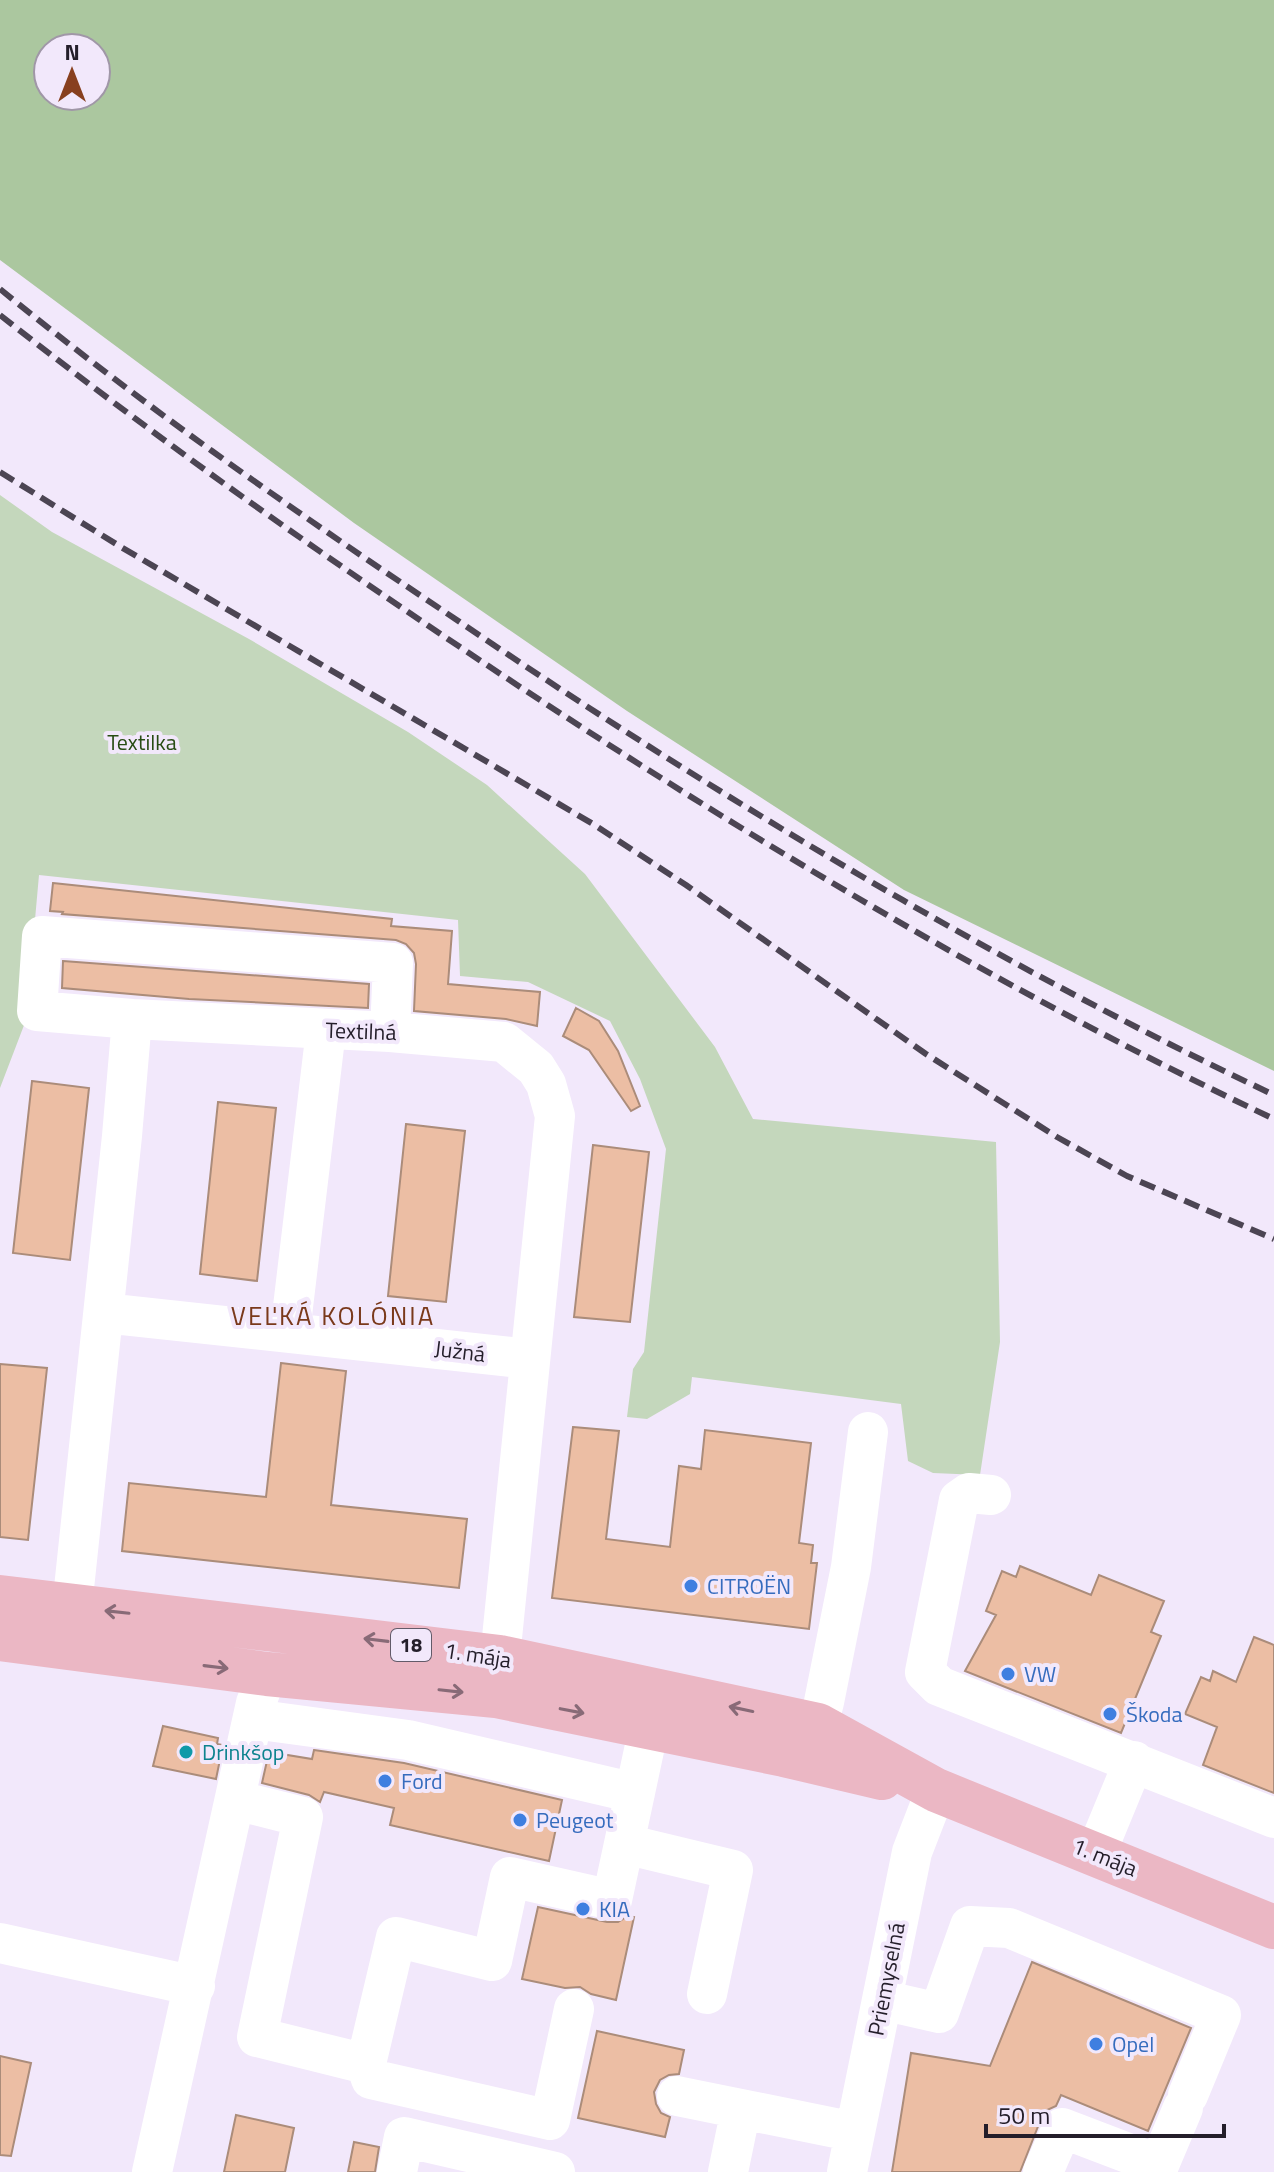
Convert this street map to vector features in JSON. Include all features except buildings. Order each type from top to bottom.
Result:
[{"type":"main road","name":"1. mája","points":[[0,1597],[339,1636],[498,1676],[649,1727],[936,1790]]},
{"type":"main road","name":"1. mája","points":[[0,1639],[267,1674],[498,1676],[818,1725],[936,1790],[1274,1927]]},
{"type":"street","name":"Textilná","points":[[390,1032],[393,963],[42,936],[37,1011],[390,1032],[504,1042],[536,1068],[546,1084],[555,1116],[498,1676]]},
{"type":"street","points":[[72,1607],[132,1019]]},
{"type":"street","points":[[290,1332],[326,1030]]},
{"type":"street","name":"Južná","points":[[104,1313],[529,1359]]},
{"type":"street","points":[[784,1755],[818,1725],[851,1567],[868,1432]]},
{"type":"street","points":[[991,1495],[969,1493],[959,1500],[925,1672],[939,1686],[1274,1818]]},
{"type":"street","points":[[152,2172],[253,1719],[267,1674]]},
{"type":"street","points":[[253,1719],[408,1740],[635,1793]]},
{"type":"street","points":[[574,2009],[550,2120],[371,2079],[366,2064],[396,1937],[492,1961],[510,1877],[612,1900],[649,1727]]},
{"type":"street","points":[[1096,1853],[1134,1761]]},
{"type":"street","name":"Priemyselná","points":[[847,2172],[912,1852],[936,1790]]},
{"type":"street","points":[[235,1800],[303,1817],[257,2037],[366,2064]]},
{"type":"street","points":[[625,1844],[733,1870],[707,1994]]},
{"type":"street","points":[[882,2000],[939,2013],[970,1926],[1009,1928],[1221,2015],[1159,2165],[1062,2128],[1043,2172]]},
{"type":"street","points":[[0,1943],[195,1986]]},
{"type":"street","points":[[677,2096],[855,2132]]},
{"type":"street","points":[[728,2172],[741,2109]]},
{"type":"street","points":[[397,2172],[404,2137],[555,2172]]},
{"type":"green space","points":[[0,0],[1274,0],[1274,1071],[904,890],[627,711],[354,523],[0,260]]},
{"type":"green space","name":"Textilka","points":[[0,495],[52,532],[249,639],[408,732],[487,785],[585,874],[715,1047],[753,1119],[996,1142],[1000,1342],[980,1475],[933,1473],[908,1461],[901,1404],[692,1377],[690,1394],[647,1419],[627,1417],[633,1369],[644,1352],[666,1149],[640,1079],[610,1021],[528,982],[460,976],[458,920],[39,875],[26,1020],[0,1088]]},
{"type":"railway","points":[[0,289],[107,373],[273,494],[643,743],[745,807],[953,929],[1166,1042],[1274,1095]]},
{"type":"railway","points":[[0,315],[267,514],[473,656],[631,759],[811,870],[993,975],[1274,1119]]},
{"type":"railway","points":[[0,472],[121,547],[593,824],[686,885],[926,1054],[1057,1137],[1127,1176],[1274,1239]]},
{"type":"place","name":"CITROËN","points":[[691,1586]]},
{"type":"place","name":"VW","points":[[1008,1674]]},
{"type":"place","name":"Škoda","points":[[1110,1714]]},
{"type":"place","name":"Drinkšop","points":[[186,1752]]},
{"type":"place","name":"Ford","points":[[385,1781]]},
{"type":"place","name":"Peugeot","points":[[520,1820]]},
{"type":"place","name":"KIA","points":[[583,1909]]},
{"type":"place","name":"Opel","points":[[1096,2044]]},
{"type":"district","name":"VEĽKÁ KOLÓNIA","points":[[333,1316]]}]
